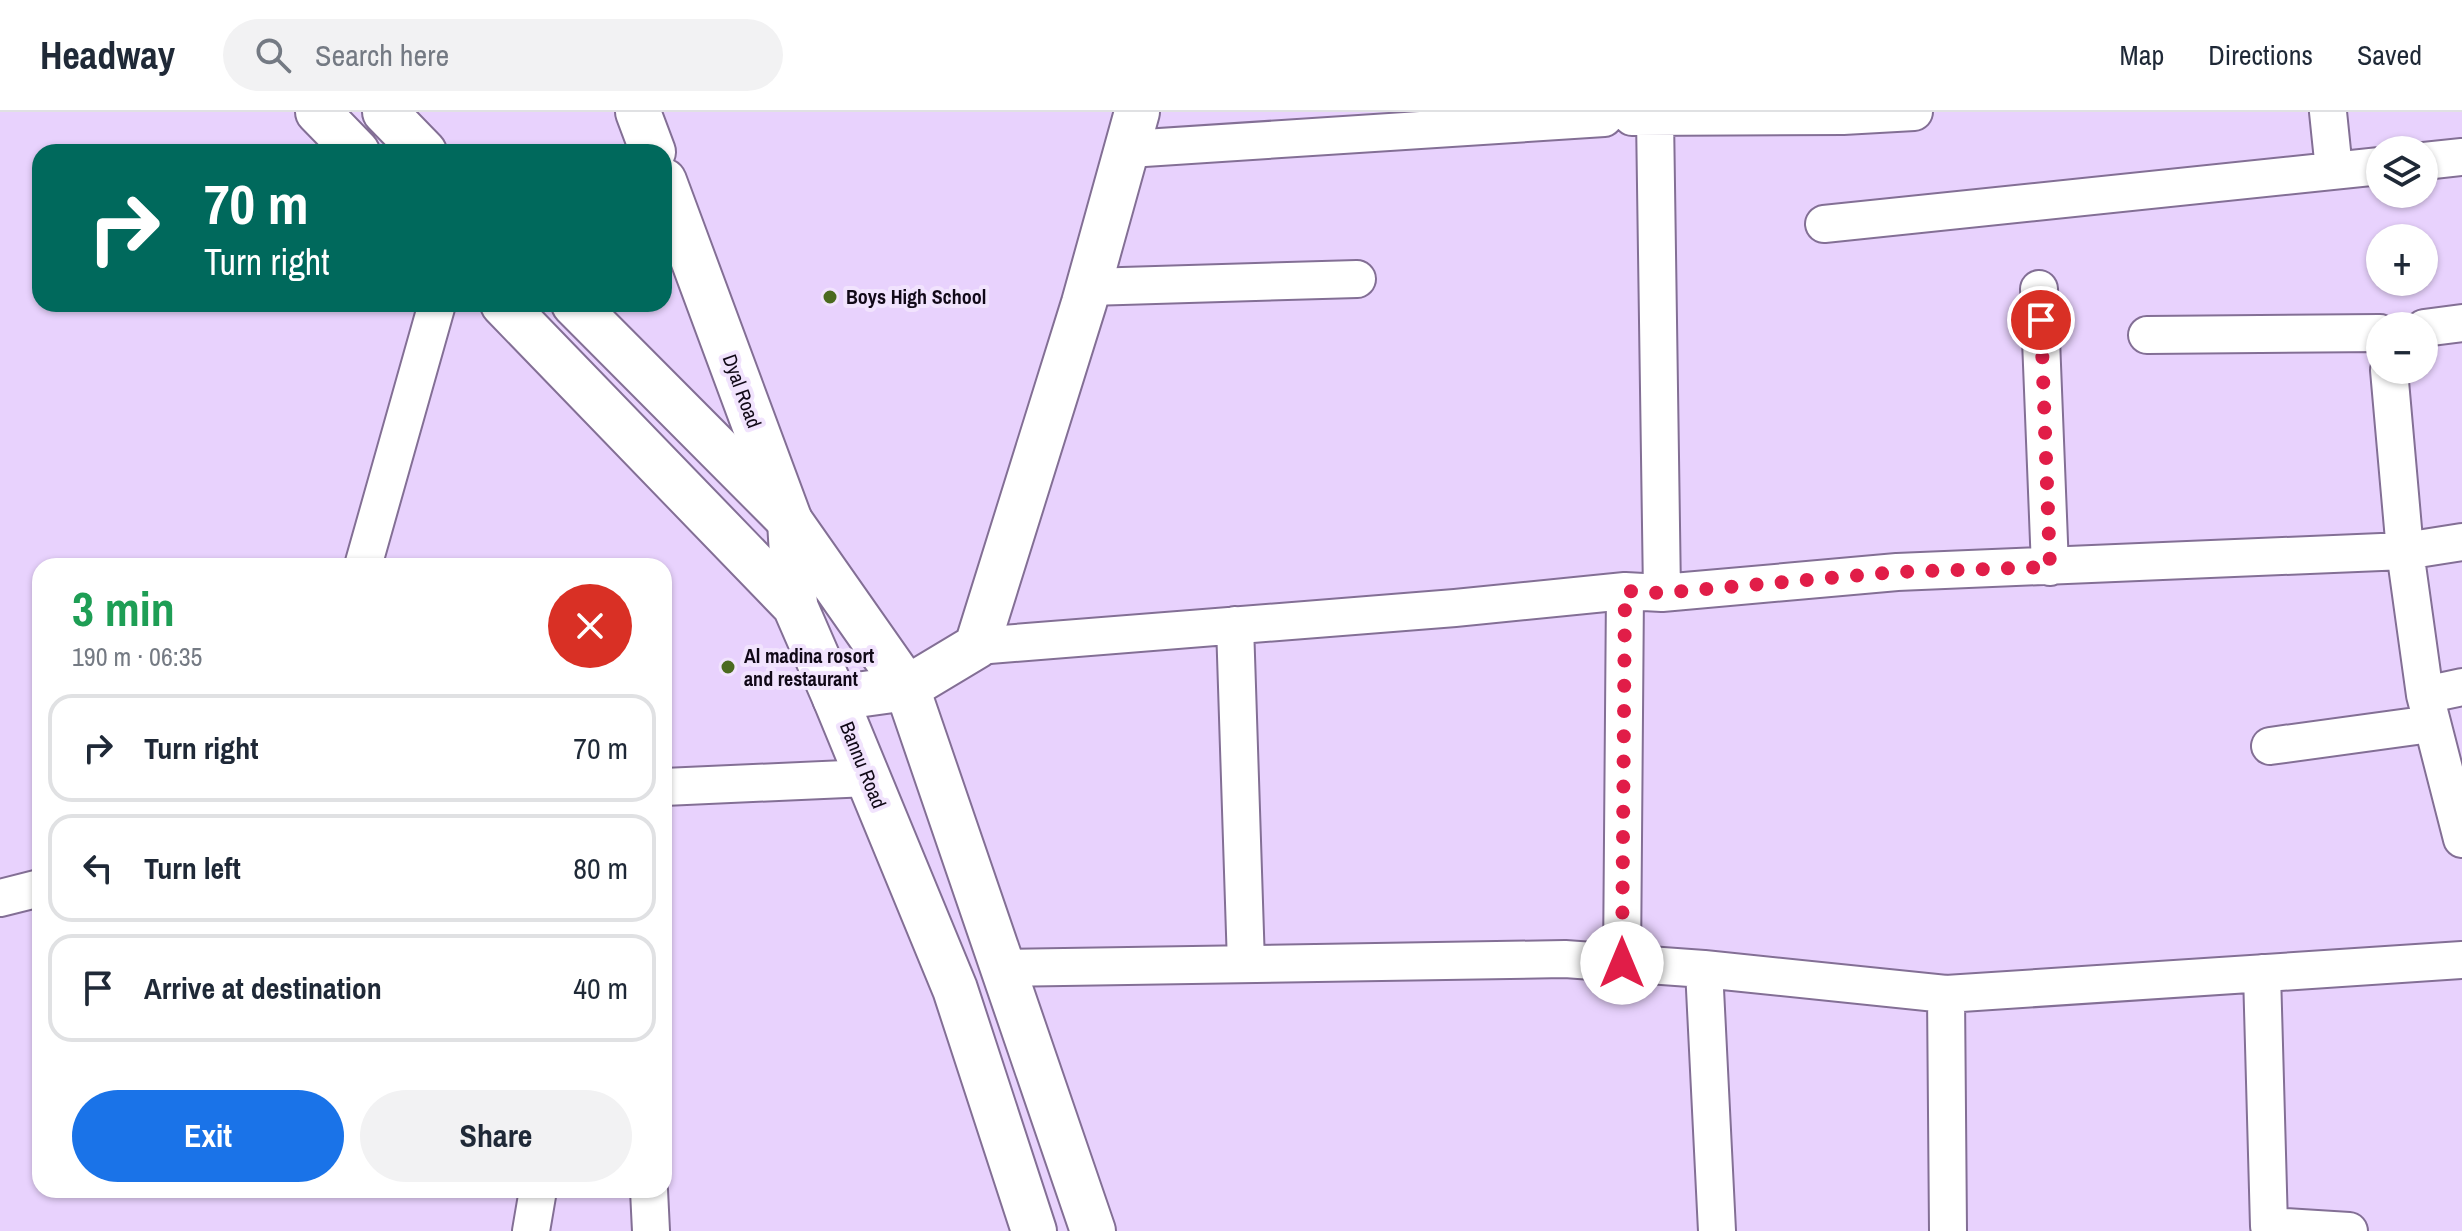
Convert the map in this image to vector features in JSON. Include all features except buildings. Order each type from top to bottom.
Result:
[{"type":"main road","points":[[318,112],[349,144]]},
{"type":"main road","points":[[385,112],[416,144]]},
{"type":"main road","points":[[638,112],[650,144]]},
{"type":"main road","points":[[835,698],[907,688],[977,646],[1089,287],[1133,130]]},
{"type":"main road","name":"Dyal Road","points":[[672,203],[790,521],[795,606]]},
{"type":"main road","name":"Bannu Road","points":[[511,312],[795,606],[955,989],[1034,1231]]},
{"type":"main road","points":[[582,312],[790,521],[907,688],[1093,1231]]},
{"type":"street","points":[[1133,130],[1604,115],[1655,117],[1914,112]]},
{"type":"street","points":[[2328,112],[2334,170]]},
{"type":"street","points":[[1655,117],[1662,593]]},
{"type":"street","points":[[2438,160],[2462,157]]},
{"type":"street","points":[[1824,224],[2366,167]]},
{"type":"street","points":[[1089,287],[1357,279]]},
{"type":"street","points":[[2039,289],[2050,567]]},
{"type":"street","points":[[365,558],[435,312]]},
{"type":"street","points":[[2438,326],[2462,323]]},
{"type":"street","points":[[2147,335],[2366,333]]},
{"type":"street","points":[[2390,384],[2405,551],[2428,710],[2462,839]]},
{"type":"street","points":[[977,646],[1455,608],[1625,591],[1662,593],[1897,572],[2405,551],[2462,542]]},
{"type":"street","points":[[1622,963],[1625,591]]},
{"type":"street","points":[[1235,625],[1246,964]]},
{"type":"street","points":[[2270,746],[2428,710],[2462,687]]},
{"type":"street","points":[[672,787],[868,778]]},
{"type":"street","points":[[0,898],[32,890]]},
{"type":"street","points":[[1004,968],[1565,959],[1704,969],[1946,994],[2462,960]]},
{"type":"street","points":[[1704,969],[1717,1231]]},
{"type":"street","points":[[2262,973],[2259,1228],[2349,1231]]},
{"type":"street","points":[[1946,994],[1948,1231]]},
{"type":"street","points":[[531,1231],[537,1198]]},
{"type":"street","points":[[649,1198],[651,1231]]},
{"type":"place","name":"Boys High School","points":[[830,297]]},
{"type":"place","name":"Al madina rosort and restaurant","points":[[728,667]]},
{"type":"route","points":[[1622,963],[1625,591],[1662,593],[1897,572],[2050,567],[2041,320]]}]
